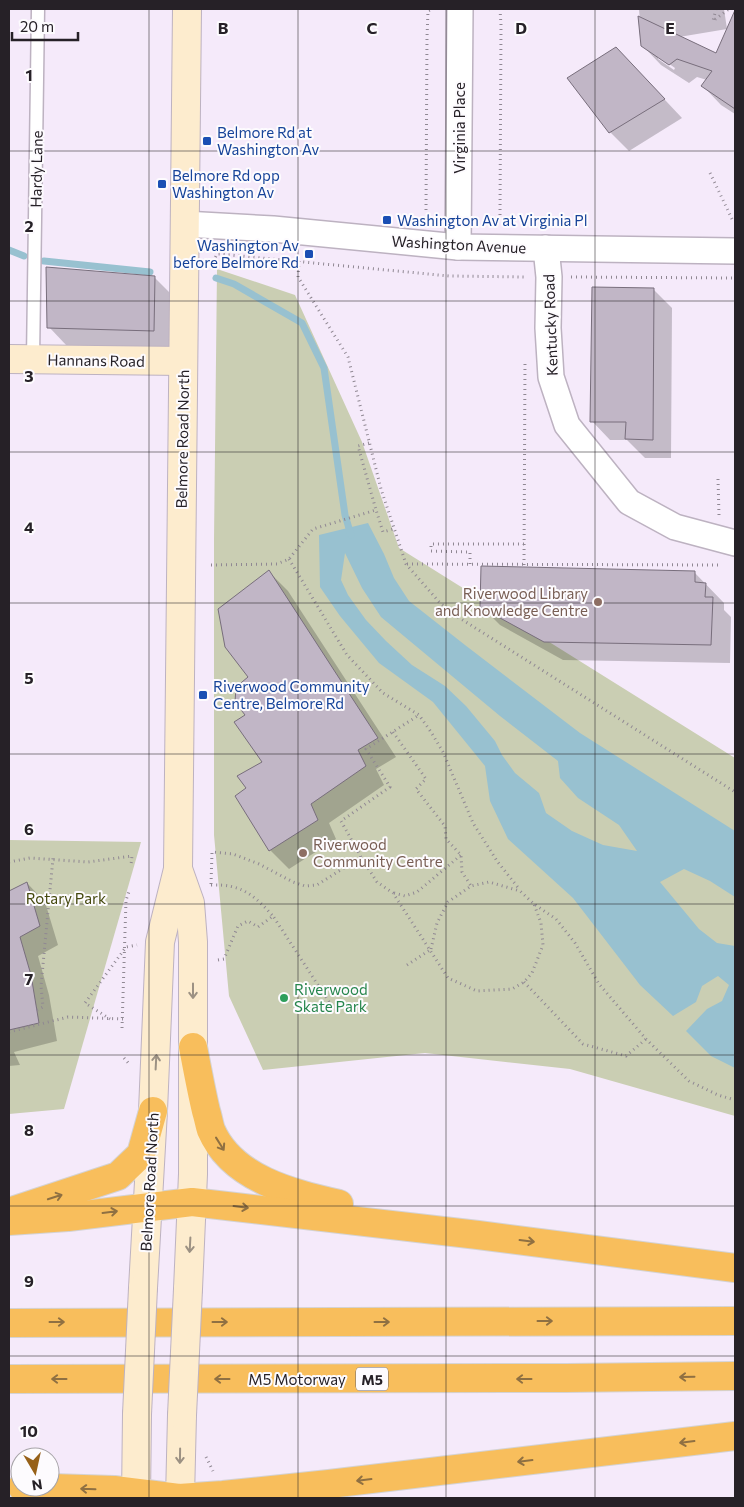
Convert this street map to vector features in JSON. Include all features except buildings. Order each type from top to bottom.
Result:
[{"type":"highway","points":[[193,1047],[211,1130],[227,1155],[234,1162],[277,1188],[478,1235]]},
{"type":"highway","points":[[9,1212],[118,1176],[141,1154],[154,1111]]},
{"type":"highway","points":[[9,1221],[68,1217],[192,1202],[478,1235],[735,1268]]},
{"type":"highway","points":[[9,1323],[735,1321]]},
{"type":"highway","name":"M5 Motorway","points":[[9,1379],[735,1376]]},
{"type":"highway","points":[[60,1488],[114,1490],[136,1495],[180,1498],[329,1484],[735,1436]]},
{"type":"main road","name":"Belmore Road North","points":[[136,1495],[137,1414],[154,1111],[160,942],[178,869],[187,9]]},
{"type":"main road","name":"Hannans Road","points":[[21,359],[183,361]]},
{"type":"main road","name":"Belmore Road North","points":[[178,869],[190,904],[193,942],[192,1202],[180,1498]]},
{"type":"street","name":"Virginia Place","points":[[458,247],[460,9]]},
{"type":"street","name":"Washington Avenue","points":[[184,224],[273,229],[458,247],[735,251]]},
{"type":"street","name":"Kentucky Road","points":[[546,248],[549,277],[548,328],[550,377],[567,425],[629,502],[730,554]]},
{"type":"lane","name":"Hardy Lane","points":[[21,359],[38,9]]},
{"type":"path","points":[[426,210],[427,37],[428,11],[432,9]]},
{"type":"path","points":[[500,9],[500,218]]},
{"type":"path","points":[[716,9],[712,21],[730,9]]},
{"type":"path","points":[[710,173],[733,221]]},
{"type":"path","points":[[299,262],[298,276],[348,357],[393,529],[406,564],[440,603],[458,617],[735,792]]},
{"type":"path","points":[[525,277],[525,287]]},
{"type":"path","points":[[524,356],[524,564]]},
{"type":"path","points":[[369,443],[358,446],[374,510],[383,532],[393,529]]},
{"type":"path","points":[[718,479],[719,522]]},
{"type":"path","points":[[211,565],[277,564],[289,560],[313,529],[374,510]]},
{"type":"path","points":[[470,564],[470,552],[431,552],[431,544],[524,544]]},
{"type":"path","points":[[406,564],[524,564],[730,554]]},
{"type":"path","points":[[289,560],[347,655],[383,694],[419,715],[443,752],[473,823],[497,861],[520,890],[534,904],[556,919],[574,943],[599,984],[646,1039],[689,1081],[718,1095],[735,1100]]},
{"type":"path","points":[[419,715],[366,749],[390,787],[341,821],[361,857],[378,882],[393,893],[448,978],[477,991],[512,989],[524,982],[532,973],[543,944],[541,923],[534,904]]},
{"type":"path","points":[[393,732],[426,779],[416,789],[445,826],[446,839],[461,855],[462,872],[471,886]]},
{"type":"path","points":[[331,1005],[273,916],[260,901],[246,892],[228,885],[211,885],[212,852],[233,854],[305,886],[317,885],[361,857]]},
{"type":"path","points":[[393,893],[406,896],[416,892],[461,855]]},
{"type":"path","points":[[9,862],[30,858],[52,858],[88,862],[132,856],[131,865]]},
{"type":"path","points":[[36,1010],[43,1007],[41,986],[52,858]]},
{"type":"path","points":[[407,965],[430,950],[437,923],[448,902],[471,886],[489,882],[520,890]]},
{"type":"path","points":[[122,1028],[126,900],[130,889]]},
{"type":"path","points":[[210,960],[224,959],[238,926],[248,921],[258,927],[273,916]]},
{"type":"path","points":[[110,1019],[85,1003],[126,948]]},
{"type":"path","points":[[524,982],[583,1044],[626,1056],[646,1039]]},
{"type":"path","points":[[9,1032],[68,1018],[123,1019]]},
{"type":"green space","points":[[217,269],[295,295],[362,442],[399,548],[735,758],[735,1116],[570,1069],[425,1053],[263,1070],[229,996],[214,835],[214,540]]},
{"type":"green space","name":"Rotary Park","points":[[9,840],[141,842],[64,1109],[9,1114]]},
{"type":"water","points":[[368,523],[394,578],[409,601],[580,733],[735,831],[735,897],[710,881],[684,869],[660,882],[699,929],[717,943],[735,946],[735,1068],[711,1056],[686,1031],[707,1009],[722,1001],[729,985],[718,976],[702,986],[696,1002],[673,1016],[640,985],[573,898],[508,839],[490,801],[485,766],[433,702],[379,663],[340,616],[320,587],[319,535]],"holes":[[[345,553],[362,588],[381,617],[500,716],[558,761],[560,778],[578,798],[619,825],[637,851],[603,845],[572,831],[546,813],[539,793],[515,773],[495,741],[466,706],[445,686],[412,665],[366,620],[348,595],[341,580]]]},
{"type":"waterway","points":[[9,250],[24,256]]},
{"type":"waterway","points":[[44,261],[150,272]]},
{"type":"waterway","points":[[216,278],[234,284],[302,323],[324,368],[345,515],[351,535]]},
{"type":"place","name":"Belmore Rd at Washington Av","points":[[207,141]]},
{"type":"place","name":"Belmore Rd opp Washington Av","points":[[162,184]]},
{"type":"place","name":"Washington Av at Virginia Pl","points":[[387,220]]},
{"type":"place","name":"Washington Av before Belmore Rd","points":[[309,254]]},
{"type":"place","name":"Riverwood Library and Knowledge Centre","points":[[598,602]]},
{"type":"place","name":"Riverwood Community Centre, Belmore Rd","points":[[203,695]]},
{"type":"place","name":"Riverwood Community Centre","points":[[303,853]]},
{"type":"place","name":"Riverwood Skate Park","points":[[284,998]]}]
